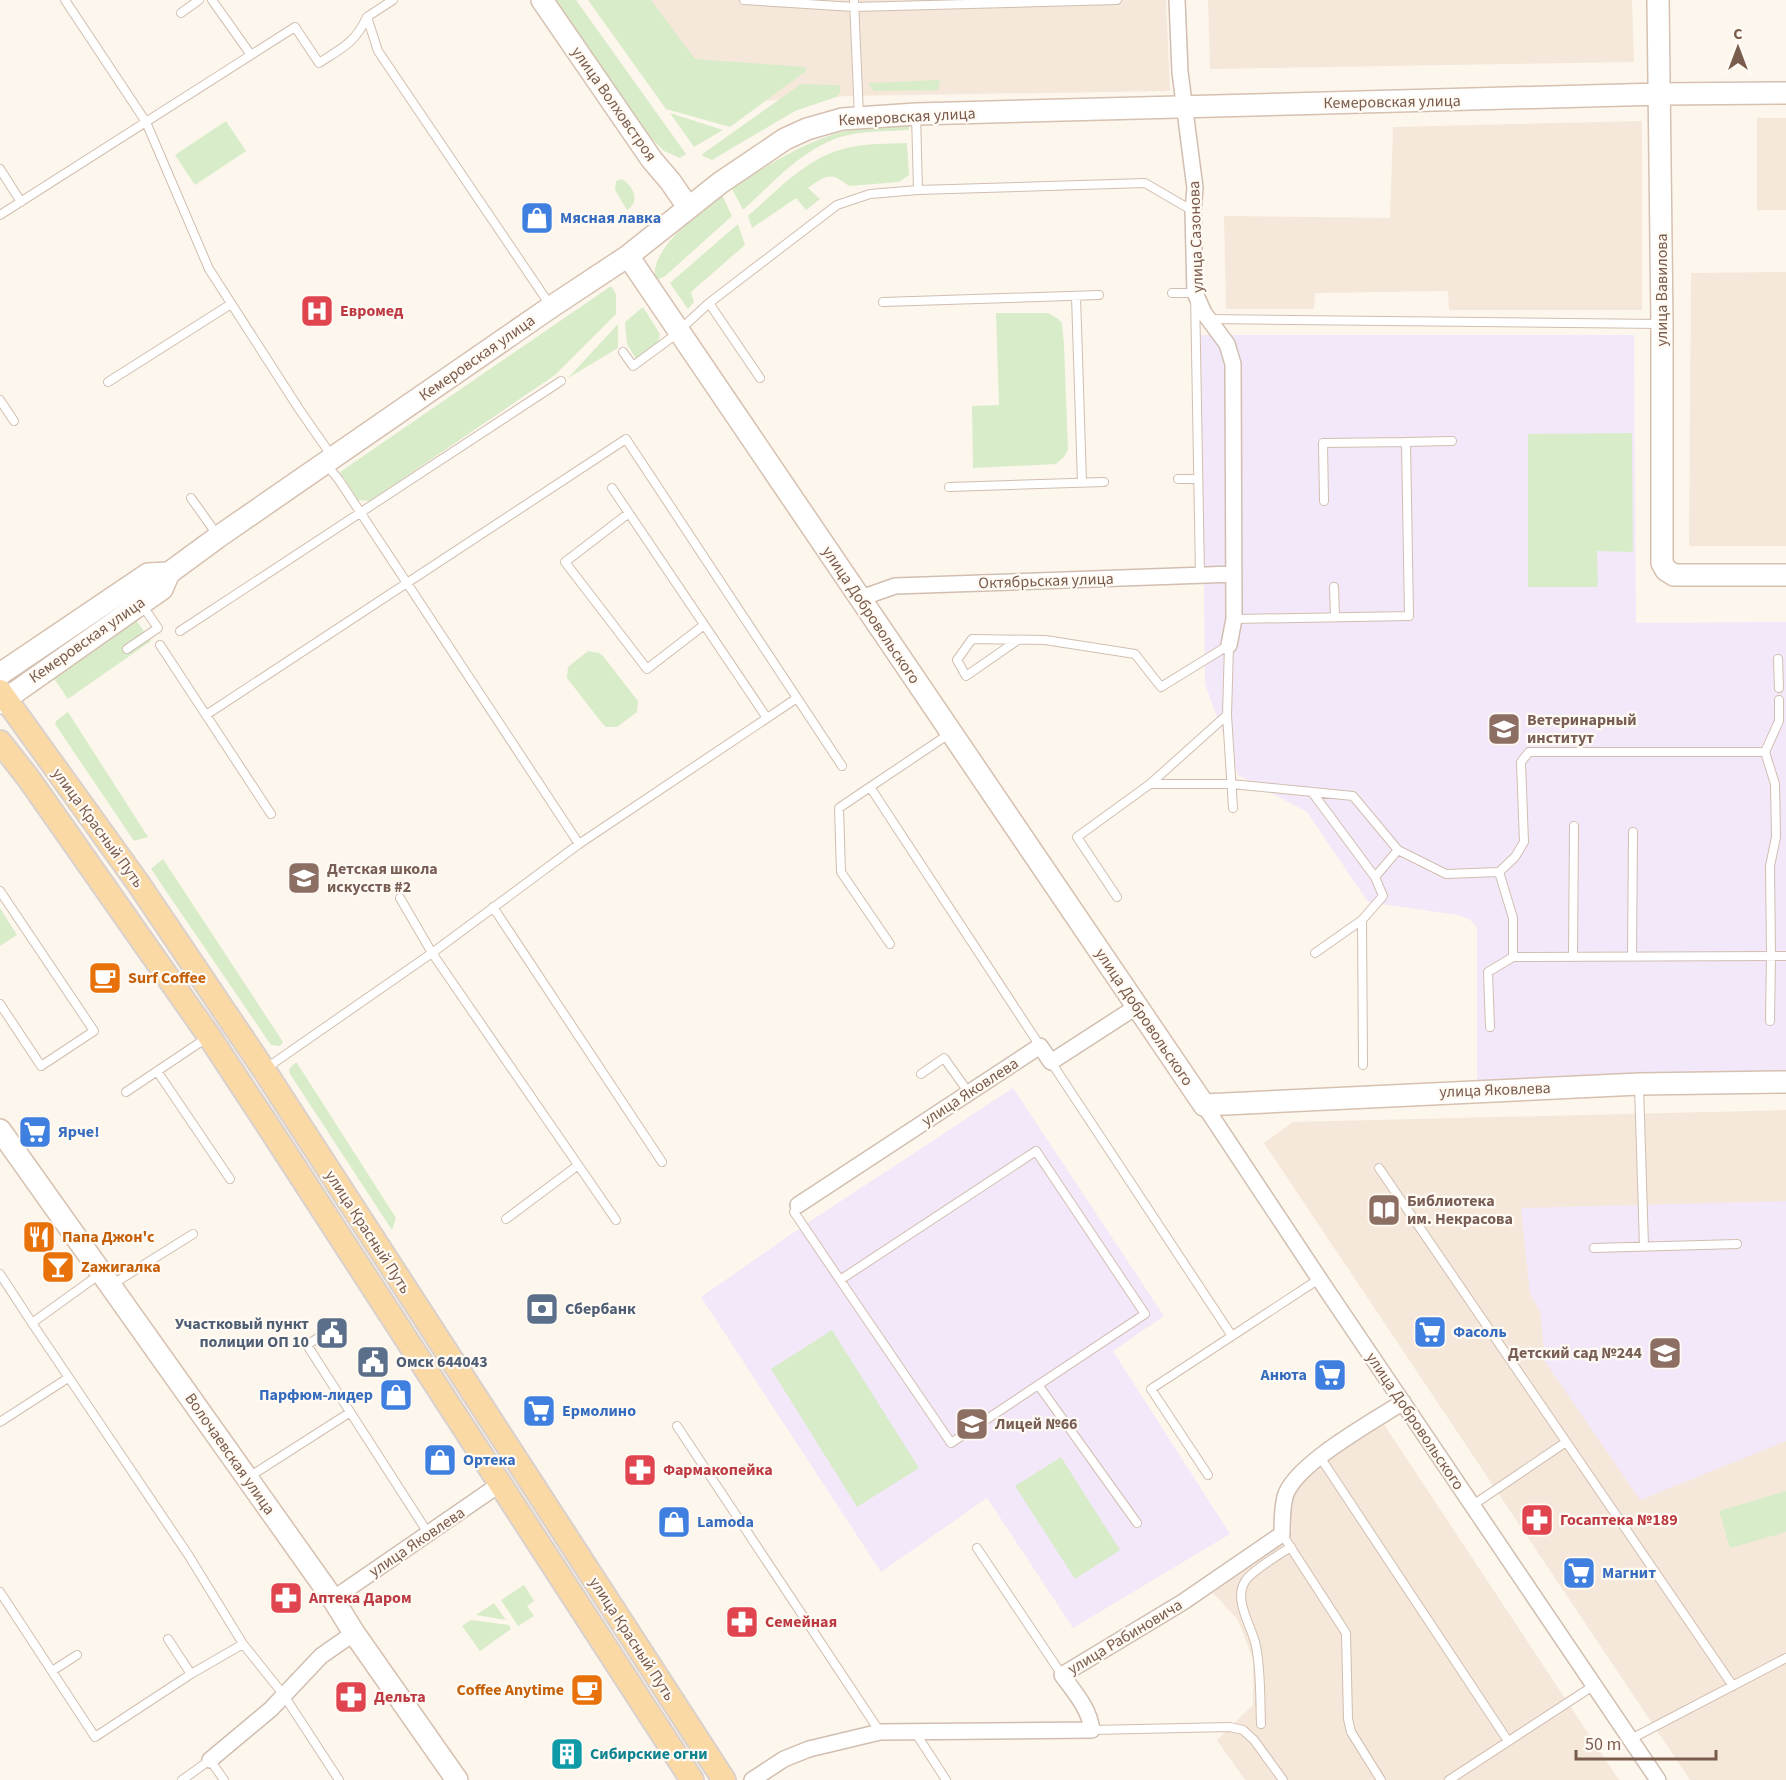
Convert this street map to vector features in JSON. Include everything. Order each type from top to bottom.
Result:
[{"type":"main road","name":"улица Красный Путь","points":[[2,698],[138,883],[264,1070],[724,1780]]},
{"type":"main road","name":"улица Красный Путь","points":[[0,742],[29,779],[209,1036],[692,1780]]},
{"type":"main road","points":[[500,1484],[520,1466]]},
{"type":"street","name":"улица Волховстроя","points":[[542,0],[652,160],[688,207]]},
{"type":"street","name":"улица Сазонова","points":[[1177,0],[1180,72],[1195,188],[1193,211],[1195,293],[1204,313],[1227,344],[1233,363],[1234,619],[1229,645]]},
{"type":"street","name":"улица Вавилова","points":[[1658,0],[1662,563],[1665,570],[1674,575],[1786,575]]},
{"type":"street","name":"Кемеровская улица","points":[[2,698],[162,589],[169,573],[219,537],[628,256],[720,183],[785,139],[824,123],[859,117],[916,114],[1660,94],[1786,93]]},
{"type":"street","name":"улица Добровольского","points":[[628,256],[1204,1105],[1658,1780]]},
{"type":"street","name":"Кемеровская улица","points":[[0,674],[148,574],[169,573]]},
{"type":"street","name":"Октябрьская улица","points":[[861,598],[895,586],[1234,574]]},
{"type":"street","points":[[1040,1046],[1051,1062],[1136,1006]]},
{"type":"street","name":"улица Яковлева","points":[[798,1204],[1040,1046]]},
{"type":"street","name":"улица Яковлева","points":[[1204,1105],[1640,1084],[1786,1082]]},
{"type":"street","name":"Волочаевская улица","points":[[3,1140],[106,1279],[333,1599],[354,1633],[457,1780]]},
{"type":"street","points":[[1287,1540],[1285,1496],[1296,1476],[1320,1457],[1402,1402]]},
{"type":"street","name":"улица Яковлева","points":[[333,1599],[500,1484]]},
{"type":"street","name":"улица Рабиновича","points":[[1092,1730],[1087,1709],[1062,1675],[1287,1540]]},
{"type":"street","points":[[210,1760],[271,1709],[321,1656],[354,1633]]},
{"type":"street","points":[[752,1780],[784,1759],[809,1749],[880,1732],[1092,1730]]},
{"type":"lane","points":[[65,0],[146,122],[209,269],[329,460],[339,480],[579,844]]},
{"type":"lane","points":[[181,13],[199,0]]},
{"type":"lane","points":[[212,0],[251,55]]},
{"type":"lane","points":[[0,215],[295,27],[319,63],[360,33],[367,17],[393,0]]},
{"type":"lane","points":[[744,0],[854,4],[1116,0]]},
{"type":"lane","points":[[854,4],[859,117]]},
{"type":"lane","points":[[367,17],[378,51],[551,307]]},
{"type":"lane","points":[[916,114],[918,190]]},
{"type":"lane","points":[[0,169],[21,202]]},
{"type":"lane","points":[[623,352],[633,366],[709,303],[837,205],[870,194],[918,190],[1145,183],[1193,211]]},
{"type":"lane","points":[[1172,293],[1195,293],[1200,576]]},
{"type":"lane","points":[[1076,296],[1082,482]]},
{"type":"lane","points":[[883,302],[1099,296]]},
{"type":"lane","points":[[709,303],[760,378]]},
{"type":"lane","points":[[108,382],[231,304]]},
{"type":"lane","points":[[1210,319],[1662,324]]},
{"type":"lane","points":[[180,631],[561,381]]},
{"type":"lane","points":[[0,400],[14,421]]},
{"type":"lane","points":[[206,715],[626,439],[842,766]]},
{"type":"lane","points":[[1324,501],[1323,443],[1452,441]]},
{"type":"lane","points":[[1234,619],[1409,616],[1406,442]]},
{"type":"lane","points":[[1178,479],[1197,479]]},
{"type":"lane","points":[[949,487],[1104,482]]},
{"type":"lane","points":[[612,488],[767,718]]},
{"type":"lane","points":[[191,498],[219,537]]},
{"type":"lane","points":[[629,513],[566,562],[647,669],[704,625]]},
{"type":"lane","points":[[1334,587],[1335,617]]},
{"type":"lane","points":[[127,648],[158,628],[141,603]]},
{"type":"lane","points":[[1018,640],[966,676],[957,660],[972,639],[1045,640],[1135,654],[1161,687],[1229,645]]},
{"type":"lane","points":[[159,645],[271,814]]},
{"type":"lane","points":[[1229,645],[1227,715],[1233,808]]},
{"type":"lane","points":[[1778,659],[1779,688]]},
{"type":"lane","points":[[264,1070],[432,953],[579,844],[797,698]]},
{"type":"lane","points":[[1770,1021],[1772,956],[1770,866],[1776,837],[1775,784],[1765,752],[1779,721],[1779,700]]},
{"type":"lane","points":[[1117,897],[1077,837],[1150,784],[1227,715]]},
{"type":"lane","points":[[890,944],[841,872],[839,808],[951,733]]},
{"type":"lane","points":[[1150,784],[1231,784],[1353,796],[1398,850],[1446,874],[1499,872],[1515,857],[1524,842],[1521,762],[1529,752],[1765,752]]},
{"type":"lane","points":[[870,788],[1040,1046]]},
{"type":"lane","points":[[1312,792],[1375,877],[1383,896],[1362,920],[1315,953]]},
{"type":"lane","points":[[1573,957],[1574,826]]},
{"type":"lane","points":[[1632,957],[1633,832]]},
{"type":"lane","points":[[1375,877],[1398,850]]},
{"type":"lane","points":[[1499,872],[1513,918],[1514,957]]},
{"type":"lane","points":[[0,891],[94,1031],[40,1066],[0,1004]]},
{"type":"lane","points":[[400,898],[432,953],[616,1220]]},
{"type":"lane","points":[[493,907],[662,1162]]},
{"type":"lane","points":[[1362,920],[1363,1065]]},
{"type":"lane","points":[[1490,1027],[1488,972],[1514,957],[1786,956]]},
{"type":"lane","points":[[126,1092],[209,1036]]},
{"type":"lane","points":[[921,1074],[944,1058],[969,1093]]},
{"type":"lane","points":[[1051,1062],[1232,1336]]},
{"type":"lane","points":[[157,1071],[230,1179]]},
{"type":"lane","points":[[1640,1084],[1644,1247]]},
{"type":"lane","points":[[798,1204],[794,1212],[840,1280],[951,1443],[1145,1314],[1036,1151],[840,1280]]},
{"type":"lane","points":[[507,1219],[577,1166]]},
{"type":"lane","points":[[1379,1168],[1732,1686]]},
{"type":"lane","points":[[32,1323],[106,1279],[193,1234]]},
{"type":"lane","points":[[1594,1248],[1737,1244]]},
{"type":"lane","points":[[0,1274],[189,1556],[243,1644],[283,1694],[339,1780]]},
{"type":"lane","points":[[1208,1475],[1152,1389],[1319,1279]]},
{"type":"lane","points":[[321,1336],[307,1345],[428,1533]]},
{"type":"lane","points":[[0,1422],[68,1378]]},
{"type":"lane","points":[[1039,1386],[1137,1523]]},
{"type":"lane","points":[[247,1479],[349,1413]]},
{"type":"lane","points":[[677,1426],[880,1732]]},
{"type":"lane","points":[[1473,1505],[1566,1442]]},
{"type":"lane","points":[[1320,1457],[1508,1741]]},
{"type":"lane","points":[[1261,1724],[1256,1645],[1241,1597],[1242,1589],[1246,1579],[1287,1540],[1346,1633],[1349,1726],[1381,1780]]},
{"type":"lane","points":[[977,1548],[1062,1675]]},
{"type":"lane","points":[[0,1592],[95,1737],[191,1674],[243,1644]]},
{"type":"lane","points":[[168,1639],[191,1674]]},
{"type":"lane","points":[[52,1671],[77,1655]]},
{"type":"lane","points":[[1629,1740],[1786,1658]]},
{"type":"lane","points":[[1449,1780],[1593,1686]]},
{"type":"lane","points":[[1092,1730],[1230,1727],[1243,1730],[1264,1752],[1283,1780]]},
{"type":"lane","points":[[915,1732],[946,1780]]},
{"type":"lane","points":[[182,1780],[210,1760],[224,1780]]},
{"type":"shaded area","points":[[615,0],[1166,0],[1170,91],[849,96],[685,105]]},
{"type":"shaded area","points":[[1208,0],[1632,0],[1634,62],[1210,69]]},
{"type":"shaded area","points":[[1757,118],[1786,118],[1786,210],[1757,210]]},
{"type":"shaded area","points":[[1642,121],[1642,310],[1449,310],[1448,291],[1315,293],[1314,309],[1226,309],[1224,216],[1390,218],[1393,127]]},
{"type":"shaded area","points":[[1786,272],[1786,546],[1689,546],[1691,273]]},
{"type":"shaded area","name":"Ветеринарный институт","points":[[1201,335],[1634,335],[1636,623],[1786,622],[1786,1073],[1477,1083],[1477,927],[1469,919],[1458,915],[1368,902],[1307,812],[1238,775],[1205,684]]},
{"type":"shaded area","name":"Лицей №66","points":[[1013,1088],[1164,1316],[1113,1351],[1230,1534],[1073,1628],[987,1498],[881,1572],[701,1297],[803,1226]]},
{"type":"shaded area","points":[[1786,1110],[1786,1780],[1690,1780],[1264,1143],[1293,1122]]},
{"type":"shaded area","name":"Детский сад №244","points":[[1786,1201],[1786,1441],[1640,1500],[1542,1357],[1544,1349],[1540,1311],[1530,1294],[1521,1208]]},
{"type":"shaded area","points":[[1383,1423],[1619,1780],[1245,1780],[1217,1740],[1253,1705],[1253,1659],[1238,1620],[1213,1593],[1287,1538],[1292,1530],[1290,1516],[1298,1488],[1338,1453]]},
{"type":"green space","points":[[555,0],[576,0],[686,154],[680,158],[664,151],[651,138]]},
{"type":"green space","points":[[588,0],[651,0],[695,59],[806,67],[805,72],[730,127],[666,109]]},
{"type":"green space","points":[[940,80],[938,90],[874,91],[868,83]]},
{"type":"green space","points":[[801,84],[840,85],[840,93],[836,97],[795,111],[712,160],[701,155]]},
{"type":"green space","points":[[670,113],[723,130],[694,147]]},
{"type":"green space","points":[[226,121],[246,151],[195,185],[175,155]]},
{"type":"green space","points":[[909,126],[909,130],[853,134],[821,145],[793,164],[743,210],[731,187],[808,144],[841,132]]},
{"type":"green space","points":[[907,143],[909,175],[899,182],[849,186],[838,178],[828,176],[808,188],[820,199],[806,210],[796,198],[752,228],[748,216],[794,176],[819,159],[832,152],[854,146]]},
{"type":"green space","points":[[622,179],[634,194],[634,202],[627,210],[615,190],[616,181]]},
{"type":"green space","points":[[721,193],[732,216],[664,277],[656,280],[655,269],[667,245],[689,221]]},
{"type":"green space","points":[[738,224],[745,245],[691,292],[694,302],[688,309],[670,283]]},
{"type":"green space","points":[[611,286],[616,294],[616,314],[555,375],[370,501],[358,500],[340,472]]},
{"type":"green space","points":[[643,307],[660,334],[658,344],[636,359],[627,344],[625,322]]},
{"type":"green space","points":[[996,313],[1048,313],[1062,323],[1068,450],[1056,464],[973,468],[972,406],[999,405]]},
{"type":"green space","points":[[618,324],[618,348],[568,378]]},
{"type":"green space","points":[[1632,433],[1633,552],[1597,551],[1598,587],[1528,587],[1528,434]]},
{"type":"green space","points":[[133,616],[151,641],[68,699],[50,673]]},
{"type":"green space","points":[[588,651],[603,656],[638,701],[637,712],[617,727],[606,727],[567,678],[568,667]]},
{"type":"green space","points":[[68,712],[148,837],[134,841],[55,724]]},
{"type":"green space","points":[[163,859],[283,1042],[280,1046],[271,1045],[151,869]]},
{"type":"green space","points":[[0,908],[17,935],[0,946]]},
{"type":"green space","points":[[295,1063],[396,1218],[392,1230],[290,1074],[289,1069]]},
{"type":"green space","points":[[832,1330],[919,1468],[857,1507],[771,1369]]},
{"type":"green space","points":[[1061,1457],[1120,1550],[1075,1579],[1015,1486]]},
{"type":"green space","points":[[1786,1491],[1786,1532],[1730,1548],[1719,1511]]},
{"type":"green space","points":[[524,1585],[534,1601],[527,1606],[534,1616],[518,1626],[501,1600]]},
{"type":"green space","points":[[494,1603],[506,1620],[476,1615]]},
{"type":"green space","points":[[471,1620],[509,1625],[511,1629],[480,1651],[462,1626]]},
{"type":"place","name":"Мясная лавка","points":[[537,218]]},
{"type":"place","name":"Евромед","points":[[317,311]]},
{"type":"place","name":"Ветеринарный институт","points":[[1504,729]]},
{"type":"place","name":"Детская школа искусств #2","points":[[304,878]]},
{"type":"place","name":"Surf Coffee","points":[[105,978]]},
{"type":"place","name":"Ярче!","points":[[35,1132]]},
{"type":"place","name":"Библиотека им. Некрасова","points":[[1384,1210]]},
{"type":"place","name":"Папа Джон'с","points":[[39,1237]]},
{"type":"place","name":"Zажигалка","points":[[58,1267]]},
{"type":"place","name":"Сбербанк","points":[[542,1309]]},
{"type":"place","name":"Фасоль","points":[[1430,1332]]},
{"type":"place","name":"Участковый пункт полиции ОП 10","points":[[332,1333]]},
{"type":"place","name":"Детский сад №244","points":[[1665,1353]]},
{"type":"place","name":"Омск 644043","points":[[373,1362]]},
{"type":"place","name":"Анюта","points":[[1330,1375]]},
{"type":"place","name":"Парфюм-лидер","points":[[396,1395]]},
{"type":"place","name":"Ермолино","points":[[539,1411]]},
{"type":"place","name":"Лицей №66","points":[[972,1424]]},
{"type":"place","name":"Ортека","points":[[440,1460]]},
{"type":"place","name":"Фармакопейка","points":[[640,1470]]},
{"type":"place","name":"Госаптека №189","points":[[1537,1520]]},
{"type":"place","name":"Lamoda","points":[[674,1522]]},
{"type":"place","name":"Магнит","points":[[1579,1573]]},
{"type":"place","name":"Аптека Даром","points":[[286,1598]]},
{"type":"place","name":"Семейная","points":[[742,1622]]},
{"type":"place","name":"Coffee Anytime","points":[[587,1690]]},
{"type":"place","name":"Дельта","points":[[351,1697]]},
{"type":"place","name":"Сибирские огни","points":[[567,1754]]}]
